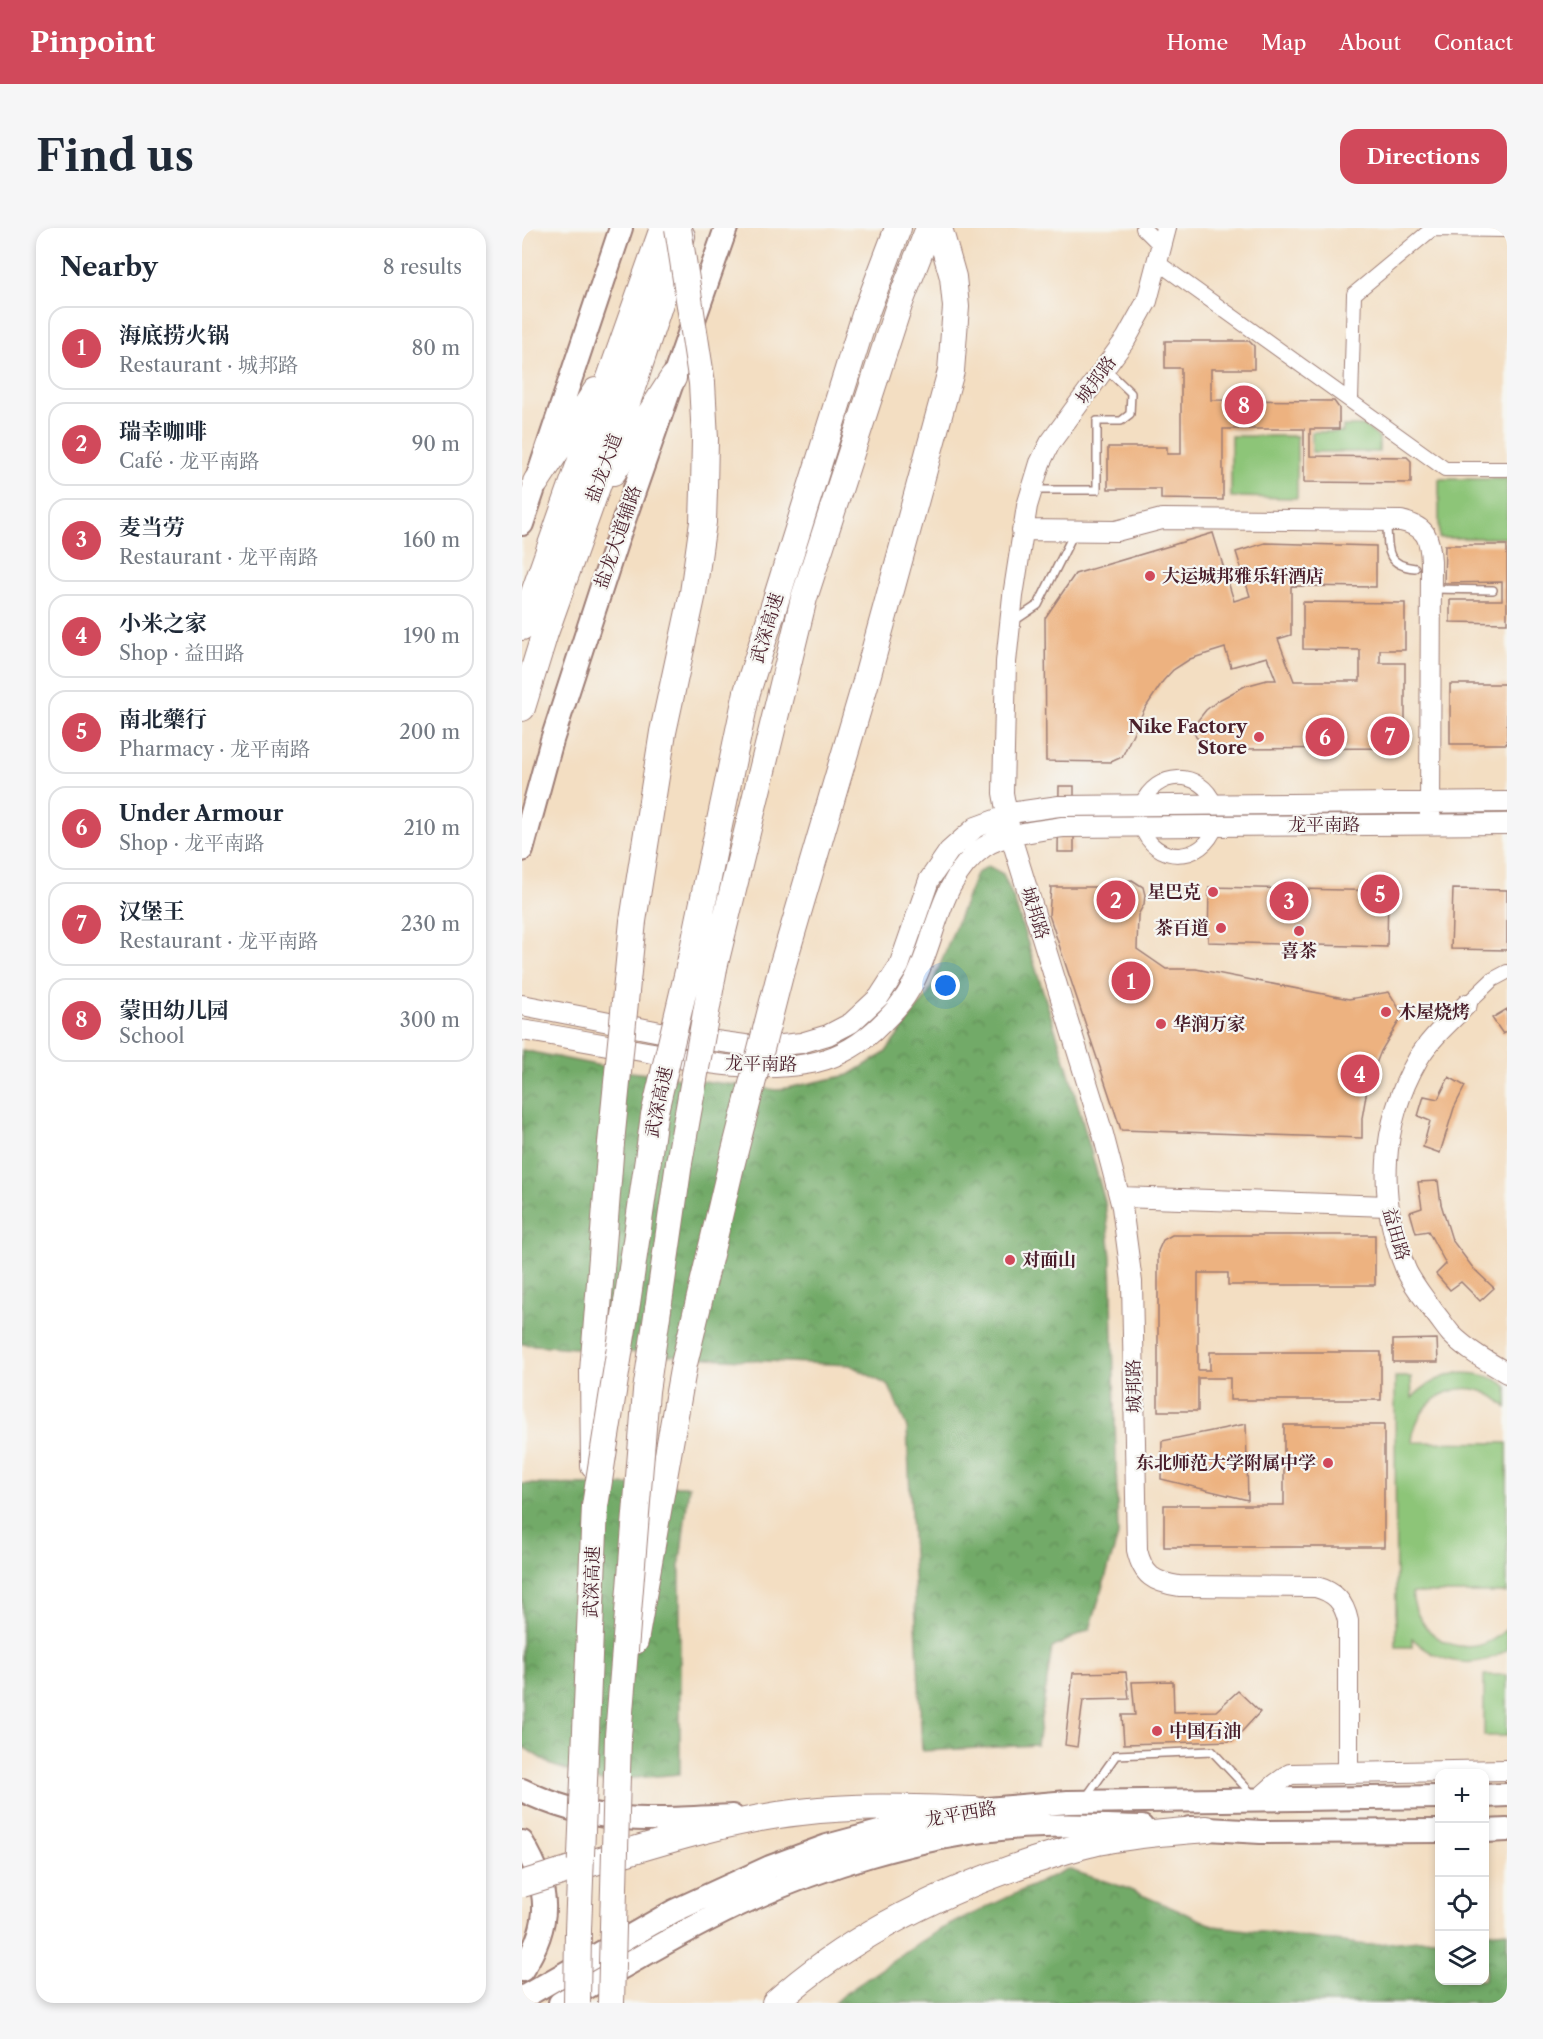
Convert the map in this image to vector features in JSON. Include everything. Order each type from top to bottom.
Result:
[{"type":"highway","name":"盐龙大道","points":[[522,627],[663,228]]},
{"type":"highway","points":[[595,1506],[593,1371],[611,1143],[633,921],[663,732],[693,593],[703,522],[705,439],[702,383],[678,228]]},
{"type":"highway","name":"盐龙大道","points":[[522,708],[545,633],[630,394],[685,228]]},
{"type":"highway","name":"武深高速","points":[[611,2003],[618,1736],[646,1391],[679,1163],[702,963],[747,692],[871,300],[898,228]]},
{"type":"highway","name":"武深高速","points":[[577,2003],[595,1506],[654,1115],[702,963],[804,598],[899,305],[929,228]]},
{"type":"highway","points":[[618,1736],[684,1364],[731,1166],[782,967],[865,685],[951,371],[957,307],[953,277],[939,228]]},
{"type":"highway","points":[[536,482],[618,359]]},
{"type":"highway","points":[[589,510],[673,378]]},
{"type":"highway","points":[[522,1884],[702,1830],[800,1812],[887,1807],[975,1810]]},
{"type":"highway","points":[[775,2003],[846,1948],[920,1906],[961,1888],[1009,1869],[1103,1841],[1207,1828]]},
{"type":"main road","points":[[522,524],[621,228]]},
{"type":"main road","name":"盐龙大道辅路","points":[[522,850],[559,718],[617,540],[726,228]]},
{"type":"main road","points":[[522,1790],[563,1808],[614,1818],[670,1820],[800,1812]]},
{"type":"main road","points":[[1489,1796],[1507,1795]]},
{"type":"main road","name":"龙平西路","points":[[522,1998],[674,1911],[770,1867],[827,1846],[928,1819],[975,1810],[1083,1802],[1435,1797]]},
{"type":"main road","points":[[1258,1800],[1260,1832]]},
{"type":"main road","name":"龙平西路","points":[[560,2003],[684,1932],[737,1906],[792,1882],[850,1862],[905,1847],[1009,1828],[1070,1825],[1207,1828],[1260,1832],[1435,1831]]},
{"type":"main road","points":[[1489,1831],[1507,1830]]},
{"type":"main road","points":[[522,1842],[535,1863],[542,1884],[545,1905],[542,1926],[535,1948],[522,1970]]},
{"type":"street","points":[[1143,228],[1351,401],[1445,469],[1507,469]]},
{"type":"street","points":[[1351,401],[1354,294],[1432,229],[1507,230]]},
{"type":"street","name":"城邦路","points":[[1162,245],[1147,301],[1126,339],[1050,444],[1040,463],[1031,490],[1022,530],[1006,662],[1003,794],[1005,816],[1100,1122],[1120,1197],[1129,1244],[1132,1282],[1137,1550],[1140,1563],[1149,1576],[1162,1583],[1179,1586],[1316,1587],[1327,1589],[1338,1597],[1345,1607],[1348,1621],[1348,1773]]},
{"type":"street","points":[[1022,530],[1116,531],[1162,519],[1387,521],[1411,524],[1420,528],[1425,534],[1430,552],[1430,824]]},
{"type":"street","points":[[1141,805],[1152,787],[1164,780],[1177,777],[1191,779],[1203,786],[1212,796],[1215,804]]},
{"type":"street","name":"龙平南路","points":[[522,1005],[686,1037],[745,1045],[773,1046],[801,1043],[828,1035],[851,1023],[879,997],[899,966],[929,880],[949,851],[976,826],[1005,816],[1059,806],[1507,802]]},
{"type":"street","name":"龙平南路","points":[[522,1030],[682,1059],[776,1068],[806,1064],[836,1057],[863,1041],[896,1011],[914,981],[947,893],[963,867],[985,846],[1011,837],[1063,827],[1507,824]]},
{"type":"street","points":[[1141,826],[1150,843],[1160,850],[1171,855],[1184,855],[1205,844],[1213,835],[1216,826]]},
{"type":"street","points":[[1467,1004],[1492,980],[1507,972]]},
{"type":"street","name":"益田路","points":[[1467,1004],[1419,1057],[1403,1090],[1391,1124],[1386,1199],[1394,1236],[1407,1272],[1427,1303],[1451,1334],[1481,1358],[1507,1374]]},
{"type":"street","points":[[1120,1197],[1388,1206]]},
{"type":"street","points":[[1258,1800],[1290,1774],[1507,1770]]},
{"type":"lane","points":[[1031,490],[1096,490],[1097,421],[1121,421],[1130,414],[1131,393],[1105,368]]},
{"type":"lane","points":[[1387,521],[1390,556],[1396,564],[1415,568]]},
{"type":"lane","points":[[1010,623],[1038,605],[1075,531]]},
{"type":"lane","points":[[1431,589],[1493,590]]},
{"type":"lane","points":[[1083,1802],[1116,1755],[1212,1751],[1258,1800]]},
{"type":"green space","points":[[1343,426],[1364,426],[1379,438],[1379,452],[1312,452],[1312,432],[1343,432]]},
{"type":"green space","points":[[1231,436],[1297,436],[1297,498],[1231,497]]},
{"type":"green space","points":[[1439,479],[1507,479],[1507,538],[1439,538]]},
{"type":"green space","points":[[988,866],[1003,874],[1014,900],[1069,1073],[1105,1202],[1111,1257],[1118,1536],[1090,1629],[1052,1648],[1037,1745],[922,1751],[907,1428],[889,1386],[850,1365],[722,1359],[522,1344],[522,1050],[631,1072],[777,1090],[849,1075],[885,1053],[929,993],[976,874]]},
{"type":"green space","points":[[1458,1373],[1484,1375],[1507,1386],[1507,1408],[1493,1396],[1478,1390],[1463,1389],[1448,1392],[1435,1399],[1424,1411],[1416,1425],[1412,1442],[1507,1443],[1507,1593],[1412,1593],[1416,1610],[1424,1624],[1435,1636],[1448,1643],[1463,1647],[1478,1645],[1493,1639],[1507,1628],[1507,1650],[1483,1661],[1470,1662],[1445,1659],[1422,1647],[1412,1638],[1412,1647],[1396,1647],[1395,1377],[1411,1377],[1412,1398],[1433,1382]]},
{"type":"green space","points":[[522,1484],[689,1486],[680,1562],[680,1774],[601,1781],[551,1765],[522,1746]]},
{"type":"green space","points":[[1484,1675],[1507,1675],[1507,1736],[1484,1736]]},
{"type":"green space","points":[[1067,1869],[1123,1887],[1215,1926],[1367,1945],[1435,1938],[1435,1985],[1489,1985],[1489,1933],[1507,1931],[1507,2003],[834,2003],[939,1930]]},
{"type":"building","points":[[1165,341],[1249,341],[1254,346],[1254,369],[1211,369],[1211,400],[1334,401],[1339,408],[1339,429],[1310,429],[1310,456],[1407,457],[1411,461],[1411,483],[1304,482],[1304,429],[1223,429],[1223,500],[1161,499],[1161,489],[1108,489],[1108,447],[1167,447],[1167,454],[1181,454],[1181,368],[1165,368]]},
{"type":"building","points":[[1213,533],[1234,601],[1250,596],[1236,552],[1265,543],[1376,546],[1376,587],[1291,586],[1291,635],[1278,639],[1294,681],[1360,681],[1360,650],[1303,649],[1303,602],[1405,603],[1405,650],[1380,650],[1380,663],[1405,663],[1405,748],[1220,749],[1207,746],[1196,737],[1194,732],[1198,720],[1206,710],[1245,686],[1276,680],[1267,657],[1231,667],[1225,648],[1190,659],[1173,670],[1144,710],[1122,757],[1111,762],[1046,761],[1045,618],[1075,574]]},
{"type":"building","points":[[1445,545],[1507,545],[1507,623],[1450,622],[1450,600],[1502,600],[1502,582],[1444,583]]},
{"type":"building","points":[[1450,684],[1507,684],[1507,744],[1450,744]]},
{"type":"building","points":[[1059,786],[1074,786],[1074,852],[1058,852]]},
{"type":"building","points":[[1132,880],[1143,887],[1145,895],[1144,904],[1138,915],[1137,949],[1166,969],[1196,969],[1349,999],[1389,992],[1403,1015],[1381,1051],[1368,1084],[1362,1118],[1362,1138],[1121,1130],[1049,915],[1051,887],[1117,887],[1124,881]]},
{"type":"building","points":[[1209,887],[1388,891],[1387,947],[1208,942]]},
{"type":"building","points":[[1453,889],[1507,890],[1507,950],[1451,949]]},
{"type":"building","points":[[1507,1009],[1507,1032],[1503,1034],[1492,1018]]},
{"type":"building","points":[[1449,1077],[1465,1086],[1454,1108],[1440,1153],[1423,1147],[1430,1121],[1418,1116],[1424,1096],[1438,1099]]},
{"type":"building","points":[[1438,1181],[1441,1204],[1452,1240],[1473,1268],[1494,1288],[1480,1301],[1461,1282],[1450,1290],[1436,1274],[1446,1264],[1428,1231],[1416,1233],[1410,1212],[1422,1208],[1418,1182]]},
{"type":"building","points":[[1172,1235],[1375,1235],[1375,1285],[1228,1285],[1228,1273],[1198,1273],[1198,1370],[1210,1370],[1210,1352],[1381,1352],[1381,1400],[1230,1400],[1230,1378],[1198,1378],[1198,1411],[1158,1411],[1158,1251],[1163,1240]]},
{"type":"building","points":[[1437,1339],[1438,1362],[1393,1362],[1393,1340]]},
{"type":"building","points":[[1246,1424],[1248,1500],[1161,1479],[1162,1441]]},
{"type":"building","points":[[1284,1425],[1384,1425],[1384,1547],[1164,1547],[1164,1505],[1284,1505]]},
{"type":"building","points":[[1126,1672],[1129,1699],[1083,1700],[1077,1747],[1065,1745],[1073,1673]]},
{"type":"building","points":[[1173,1681],[1174,1712],[1216,1711],[1238,1691],[1260,1712],[1233,1741],[1124,1744],[1122,1715],[1135,1715],[1132,1682]]},
{"type":"place","name":"蒙田幼儿园","points":[[1244,405]]},
{"type":"place","name":"大运城邦雅乐轩酒店","points":[[1150,576]]},
{"type":"place","name":"汉堡王","points":[[1390,736]]},
{"type":"place","name":"Nike Factory Store","points":[[1259,737]]},
{"type":"place","name":"Under Armour","points":[[1325,737]]},
{"type":"place","name":"星巴克","points":[[1213,892]]},
{"type":"place","name":"南北藥行","points":[[1380,894]]},
{"type":"place","name":"瑞幸咖啡","points":[[1116,900]]},
{"type":"place","name":"麦当劳","points":[[1289,901]]},
{"type":"place","name":"茶百道","points":[[1221,928]]},
{"type":"place","name":"喜茶","points":[[1299,931]]},
{"type":"place","name":"海底捞火锅","points":[[1131,981]]},
{"type":"place","name":"木屋烧烤","points":[[1386,1012]]},
{"type":"place","name":"华润万家","points":[[1161,1024]]},
{"type":"place","name":"小米之家","points":[[1360,1074]]},
{"type":"place","name":"对面山","points":[[1010,1260]]},
{"type":"place","name":"东北师范大学附属中学","points":[[1328,1463]]},
{"type":"place","name":"中国石油","points":[[1157,1731]]}]
